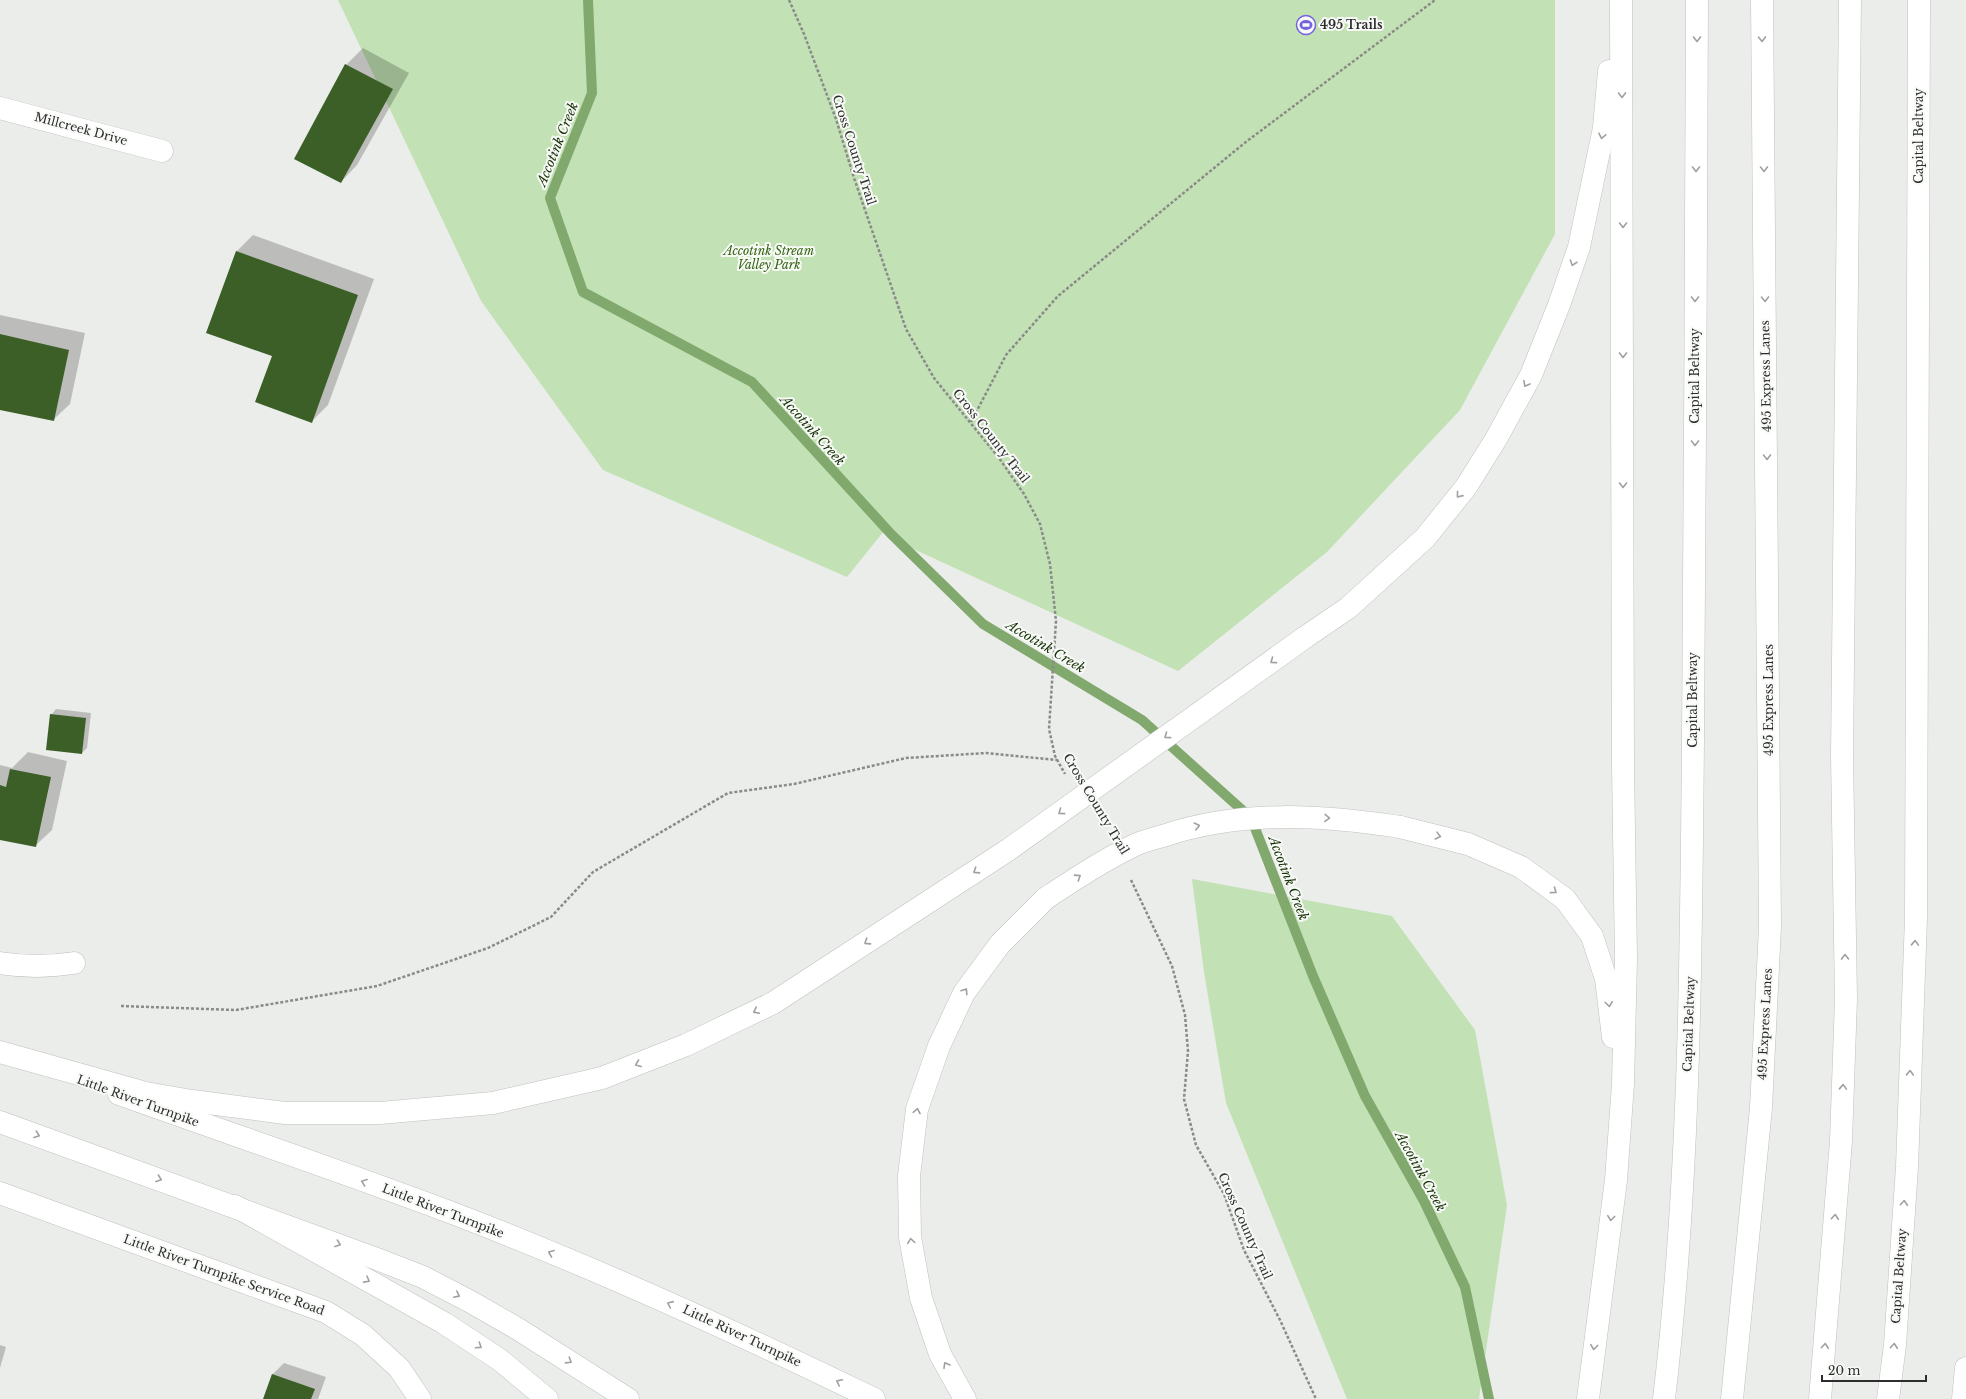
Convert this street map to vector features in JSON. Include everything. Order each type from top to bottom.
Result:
[{"type":"main road","points":[[0,1052],[146,1093],[192,1102],[285,1113],[380,1113],[493,1103],[602,1078],[686,1045],[773,1003],[1008,850],[1348,608],[1425,538],[1466,487],[1496,439],[1532,375],[1559,305],[1579,247],[1604,128],[1615,0]]},
{"type":"main road","points":[[1588,1399],[1616,1180],[1623,1084],[1626,959],[1623,766],[1621,0]]},
{"type":"main road","name":"Capital Beltway","points":[[1664,1399],[1674,1315],[1685,1157],[1691,973],[1697,0]]},
{"type":"main road","name":"495 Express Lanes","points":[[1732,1399],[1761,1108],[1770,927],[1762,0]]},
{"type":"main road","points":[[1820,1399],[1841,1140],[1846,999],[1842,756],[1850,0]]},
{"type":"main road","name":"Capital Beltway","points":[[1888,1399],[1895,1346],[1907,1168],[1916,918],[1919,0]]},
{"type":"main road","name":"Millcreek Drive","points":[[0,108],[162,151]]},
{"type":"main road","points":[[965,1399],[940,1354],[921,1298],[910,1237],[909,1176],[917,1109],[939,1046],[964,992],[1000,944],[1046,898],[1085,872],[1138,844],[1203,824],[1245,819],[1300,816],[1344,818],[1400,827],[1468,844],[1521,867],[1566,899],[1592,936],[1606,979],[1613,1032],[1616,1180]]},
{"type":"main road","points":[[0,963],[23,967],[54,966],[74,963]]},
{"type":"main road","name":"Little River Turnpike","points":[[0,1052],[447,1211],[607,1275],[764,1346],[874,1399]]},
{"type":"main road","points":[[0,1122],[235,1206],[423,1277],[518,1329],[628,1399]]},
{"type":"main road","name":"Little River Turnpike Service Road","points":[[0,1193],[326,1312],[363,1335],[399,1368],[420,1399]]},
{"type":"main road","points":[[235,1206],[444,1323],[500,1360],[547,1399]]},
{"type":"main road","points":[[1963,1399],[1966,1368]]},
{"type":"path","name":"Cross County Trail","points":[[788,0],[804,34],[834,113],[892,294],[906,329],[934,378],[999,458],[1024,494],[1040,524],[1050,564],[1056,621],[1049,729],[1057,760],[1066,776]]},
{"type":"path","points":[[970,422],[1006,355],[1058,296],[1247,141],[1435,0]]},
{"type":"path","points":[[121,1006],[236,1010],[377,986],[474,953],[488,948],[550,917],[593,872],[728,793],[794,784],[906,758],[986,753],[1057,760]]},
{"type":"path","name":"Cross County Trail","points":[[1129,877],[1172,966],[1185,1015],[1188,1051],[1184,1099],[1196,1146],[1224,1194],[1244,1250],[1280,1320],[1316,1399]]},
{"type":"green space","name":"Accotink Stream Valley Park","points":[[338,0],[1555,0],[1555,234],[1460,410],[1327,552],[1178,671],[894,540],[884,531],[847,577],[603,470],[481,301]]},
{"type":"green space","points":[[1192,879],[1392,916],[1475,1030],[1507,1205],[1479,1399],[1347,1399],[1226,1103],[1204,972]]},
{"type":"building","points":[[345,64],[393,89],[341,183],[294,159]]},
{"type":"building","points":[[236,251],[358,295],[312,423],[255,402],[272,356],[206,333]]},
{"type":"building","points":[[0,334],[69,350],[54,421],[0,410]]},
{"type":"building","points":[[50,714],[86,718],[82,754],[46,750]]},
{"type":"building","points":[[10,769],[51,777],[36,847],[0,840],[0,785],[6,787]]},
{"type":"building","points":[[272,1374],[315,1389],[311,1399],[263,1399]]},
{"type":"waterway","name":"Accotink Creek","points":[[588,0],[592,93],[550,198],[583,292],[752,382],[891,534],[983,624],[1142,720],[1251,818],[1313,976],[1365,1096],[1424,1201],[1465,1287],[1489,1399]]},
{"type":"place","name":"495 Trails","points":[[1306,25]]}]
